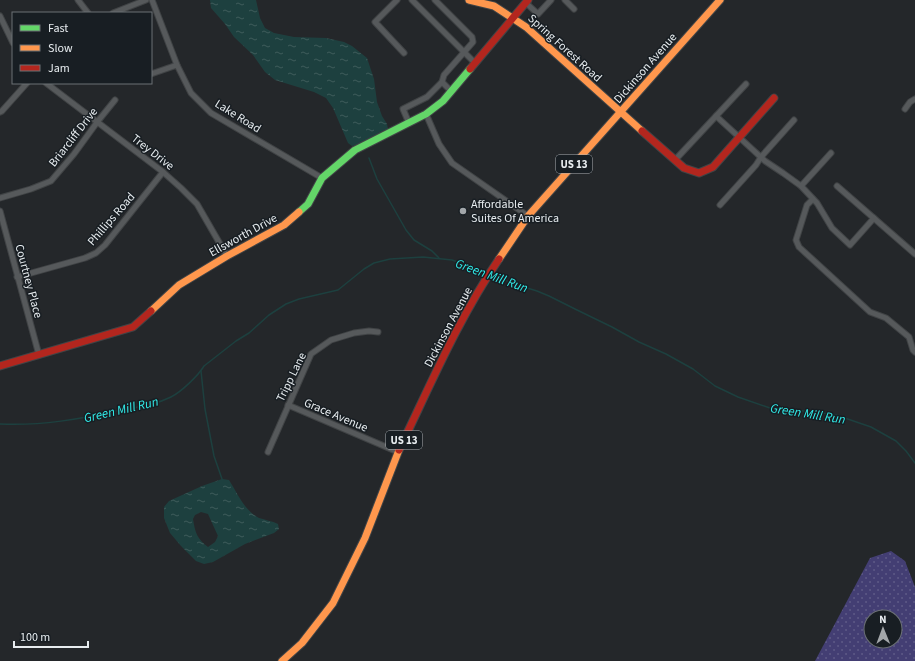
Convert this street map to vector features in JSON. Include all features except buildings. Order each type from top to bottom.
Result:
[{"type":"street","points":[[78,0],[87,12]]},
{"type":"street","points":[[116,12],[146,0]]},
{"type":"street","name":"Lake Road","points":[[152,0],[177,65],[191,93],[211,113],[322,178]]},
{"type":"street","points":[[397,0],[375,22],[404,53]]},
{"type":"street","points":[[412,0],[475,63]]},
{"type":"street","points":[[409,123],[403,109],[427,97],[442,82],[444,75],[473,42],[472,37],[435,0]]},
{"type":"street","name":"Spring Forest Road","points":[[469,0],[488,2],[526,27],[684,168],[699,173],[713,167],[739,138]]},
{"type":"street","points":[[527,1],[538,14],[551,0]]},
{"type":"street","points":[[565,0],[574,9]]},
{"type":"street","name":"Dickinson Avenue","points":[[282,661],[302,643],[334,603],[365,538],[398,452],[454,336],[488,275],[528,216],[720,0]]},
{"type":"street","name":"Ellsworth Drive","points":[[0,366],[133,327],[179,285],[227,256],[284,226],[308,204],[322,178],[355,150],[426,114],[442,101],[527,1]]},
{"type":"street","points":[[0,16],[12,41]]},
{"type":"street","points":[[152,74],[177,65]]},
{"type":"street","points":[[442,82],[451,91]]},
{"type":"street","points":[[0,112],[14,99],[26,84]]},
{"type":"street","name":"Trey Drive","points":[[47,84],[98,121],[181,188],[197,204],[227,256]]},
{"type":"street","points":[[675,160],[746,84]]},
{"type":"street","points":[[739,138],[774,98]]},
{"type":"street","points":[[905,109],[910,102],[915,99]]},
{"type":"street","name":"Briarcliff Drive","points":[[0,198],[31,189],[51,181],[74,154],[114,100]]},
{"type":"street","points":[[426,114],[439,144],[452,163],[528,216]]},
{"type":"street","points":[[716,116],[761,157],[800,186],[817,203],[832,228],[850,245],[874,218]]},
{"type":"street","points":[[720,205],[794,120]]},
{"type":"street","points":[[800,186],[831,153]]},
{"type":"street","name":"Phillips Road","points":[[17,277],[86,258],[96,253],[105,245],[163,172]]},
{"type":"street","points":[[837,186],[915,254]]},
{"type":"street","points":[[813,199],[807,205],[796,240],[799,248],[870,312],[886,318],[909,337],[915,352]]},
{"type":"street","name":"Courtney Place","points":[[0,211],[39,355]]},
{"type":"street","name":"Tripp Lane","points":[[268,452],[311,354],[331,340],[354,333],[369,331],[378,332]]},
{"type":"street","name":"Grace Avenue","points":[[288,405],[398,452]]},
{"type":"shaded area","points":[[891,551],[905,561],[915,587],[915,661],[815,661],[870,558]]},
{"type":"water","points":[[210,0],[256,0],[260,18],[265,28],[274,33],[294,37],[326,38],[344,42],[352,46],[367,58],[374,79],[377,102],[388,129],[361,144],[352,146],[348,143],[333,108],[326,98],[314,92],[275,80],[265,72],[253,55],[234,37],[211,8]]},
{"type":"water","points":[[222,479],[229,480],[249,511],[259,518],[278,524],[279,529],[274,533],[245,544],[213,562],[204,564],[196,561],[170,533],[164,518],[164,507],[169,501],[202,486]],"holes":[[[201,512],[208,514],[218,536],[215,542],[208,547],[197,535],[193,519],[195,515]]]},
{"type":"waterway","points":[[369,158],[377,179],[406,230],[414,240],[432,251],[439,258]]},
{"type":"waterway","name":"Green Mill Run","points":[[0,424],[31,424],[76,419],[165,400],[184,388],[194,379],[204,366],[236,341],[249,333],[269,315],[286,304],[299,299],[338,290],[364,269],[374,263],[390,259],[423,257],[452,260],[487,272]]},
{"type":"waterway","name":"Green Mill Run","points":[[493,274],[511,283],[549,296],[639,342],[666,354],[693,369],[715,386],[738,397],[770,408],[836,415],[871,427],[896,441],[915,463]]},
{"type":"waterway","points":[[201,371],[205,409],[214,456],[222,479]]},
{"type":"traffic: fast","points":[[299,212],[308,204],[322,178],[355,150],[426,114],[443,101],[470,69]]},
{"type":"traffic: slow","points":[[469,0],[494,6],[526,27],[642,131]]},
{"type":"traffic: slow","points":[[499,259],[528,216],[720,0]]},
{"type":"traffic: slow","points":[[151,311],[179,285],[227,256],[284,225],[299,212]]},
{"type":"traffic: slow","points":[[282,661],[302,643],[333,603],[365,538],[399,450]]},
{"type":"traffic: jam","points":[[470,69],[528,0]]},
{"type":"traffic: jam","points":[[642,131],[684,168],[699,173],[713,167],[774,98]]},
{"type":"traffic: jam","points":[[399,450],[433,377],[470,305],[499,259]]},
{"type":"traffic: jam","points":[[0,366],[133,327],[151,311]]},
{"type":"place","name":"Affordable Suites Of America","points":[[463,211]]}]
